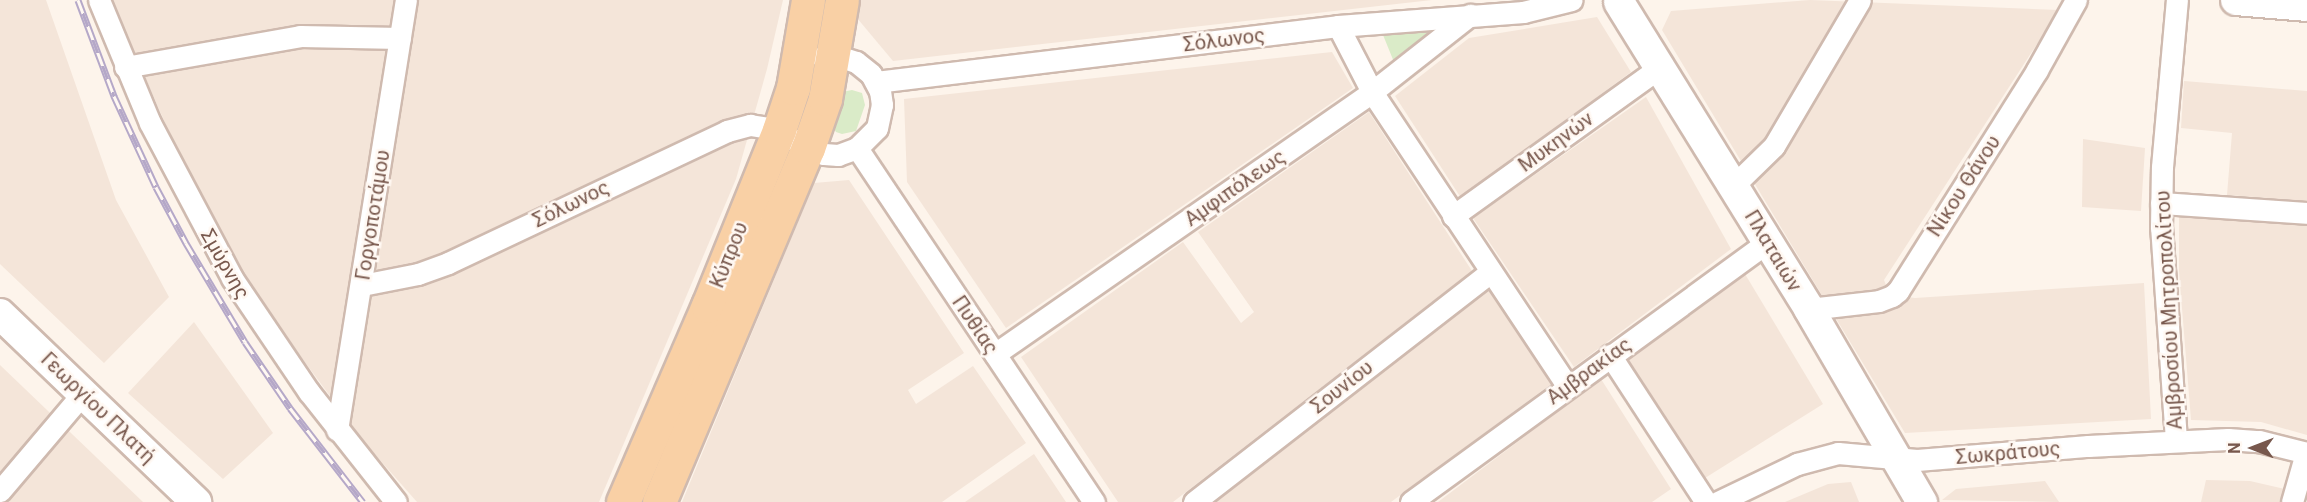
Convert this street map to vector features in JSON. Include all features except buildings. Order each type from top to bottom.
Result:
[{"type":"main road","name":"Κύπρου","points":[[623,502],[708,306],[779,130],[797,71],[808,0]]},
{"type":"main road","name":"Κύπρου","points":[[659,502],[808,148],[825,99],[835,56],[842,0]]},
{"type":"street","name":"Σμύρνης","points":[[99,0],[125,67],[176,176],[232,278],[261,325],[337,430],[396,502]]},
{"type":"street","name":"Γοργοποτάμου","points":[[337,430],[406,0]]},
{"type":"street","name":"Σόλωνος","points":[[876,82],[1338,26],[1522,12],[1572,0]]},
{"type":"street","points":[[1733,186],[1774,146],[1860,0]]},
{"type":"street","name":"Νίκου Θάνου","points":[[1809,309],[1879,301],[1898,291],[2037,70],[2076,0]]},
{"type":"street","name":"Αμβροσίου Μητροπολίτου","points":[[2176,440],[2163,271],[2161,203],[2177,0]]},
{"type":"street","points":[[2236,0],[2307,6]]},
{"type":"street","name":"Πλαταιών","points":[[1615,1],[1768,242],[1922,502]]},
{"type":"street","name":"Αμφιπόλεως","points":[[995,354],[1372,92],[1470,15]]},
{"type":"street","points":[[1338,26],[1372,92],[1567,386]]},
{"type":"street","points":[[125,67],[300,36],[400,39]]},
{"type":"street","points":[[779,130],[808,148],[831,155],[857,148],[872,136],[880,119],[882,100],[876,82],[856,62],[835,56],[811,61],[797,71]]},
{"type":"street","name":"Μυκηνών","points":[[1453,216],[1659,68]]},
{"type":"street","name":"Σόλωνος","points":[[362,285],[418,274],[448,263],[719,134],[750,125],[779,130]]},
{"type":"street","name":"Πυθίας","points":[[857,148],[1094,502]]},
{"type":"street","points":[[2161,203],[2307,213]]},
{"type":"street","name":"Αμβρακίας","points":[[1411,502],[1567,386],[1768,242]]},
{"type":"street","name":"Σουνίου","points":[[1194,502],[1490,272]]},
{"type":"street","name":"Γεωργίου Πλατή","points":[[0,314],[196,502]]},
{"type":"street","points":[[1610,355],[1706,502]]},
{"type":"street","points":[[0,491],[83,393]]},
{"type":"street","name":"Σωκράτους","points":[[1718,502],[1756,494],[1797,464],[1830,454],[1856,454],[1897,459],[1940,459],[2176,440],[2253,441],[2307,453]]},
{"type":"street","points":[[2292,502],[2307,453]]},
{"type":"shaded area","points":[[0,0],[46,0],[116,200],[169,297],[104,363],[0,264]]},
{"type":"shaded area","points":[[112,0],[783,0],[767,69],[736,179],[599,502],[417,502],[364,442],[256,296],[183,165]]},
{"type":"shaded area","points":[[859,0],[1432,0],[893,61],[857,18]]},
{"type":"shaded area","points":[[1810,0],[2059,10],[1884,280],[1890,295],[1915,298],[2144,283],[2151,419],[1905,433],[1662,30],[1671,11]]},
{"type":"shaded area","points":[[1597,17],[1631,72],[1461,198],[1395,96],[1469,38]]},
{"type":"shaded area","points":[[1332,52],[1353,88],[1006,328],[907,182],[904,99]]},
{"type":"shaded area","points":[[2184,81],[2307,91],[2307,201],[2227,195],[2232,133],[2181,128]]},
{"type":"shaded area","points":[[1646,97],[1731,249],[1574,367],[1473,218]]},
{"type":"shaded area","points":[[1369,112],[1472,271],[1173,502],[1118,502],[1021,357],[1183,242],[1241,323],[1254,312],[1198,232]]},
{"type":"shaded area","points":[[2083,139],[2145,148],[2141,211],[2082,207]]},
{"type":"shaded area","points":[[849,180],[964,353],[908,390],[916,404],[973,366],[1026,443],[942,502],[682,502],[814,183]]},
{"type":"shaded area","points":[[2179,216],[2307,225],[2307,435],[2261,422],[2191,420],[2179,271]]},
{"type":"shaded area","points":[[1745,274],[1823,404],[1705,478],[1626,360]]},
{"type":"shaded area","points":[[1488,289],[1551,384],[1391,502],[1212,502]]},
{"type":"shaded area","points":[[194,322],[273,433],[223,479],[128,393]]},
{"type":"shaded area","points":[[0,365],[143,502],[0,502]]},
{"type":"shaded area","points":[[1601,379],[1671,489],[1652,502],[1438,502]]},
{"type":"shaded area","points":[[1034,454],[1066,502],[965,502]]},
{"type":"shaded area","points":[[2206,480],[2250,481],[2289,490],[2286,502],[2201,502]]},
{"type":"shaded area","points":[[2045,481],[2059,502],[1942,500],[1956,489]]},
{"type":"shaded area","points":[[1851,482],[1859,502],[1785,502],[1828,484]]},
{"type":"green space","points":[[1435,30],[1394,62],[1383,35]]},
{"type":"green space","points":[[852,90],[862,93],[865,105],[856,131],[842,134],[836,132],[831,124],[842,92]]},
{"type":"railway","points":[[78,0],[114,96],[156,187],[186,243],[245,342],[290,408],[363,502]]}]
